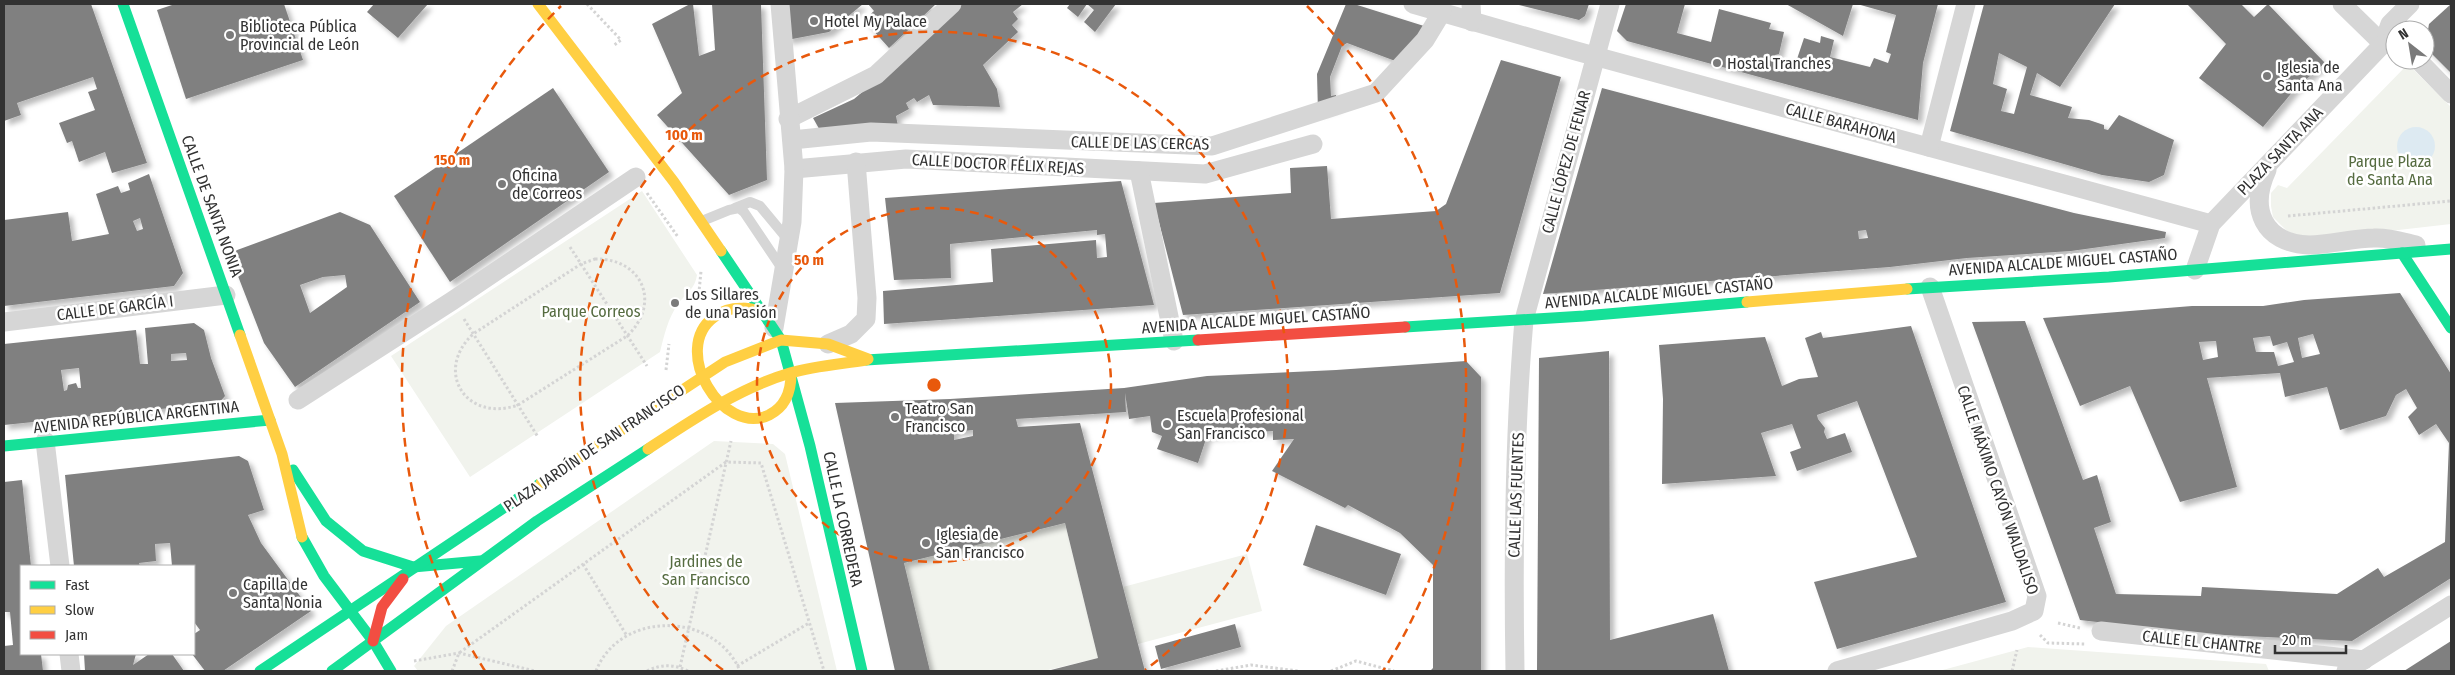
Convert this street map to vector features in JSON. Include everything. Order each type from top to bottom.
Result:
[{"type":"main road","name":"CALLE DE SANTA NONIA","points":[[123,4],[282,454]]},
{"type":"main road","points":[[538,4],[668,173],[773,327],[791,373],[791,385],[788,396],[776,411],[767,416],[743,418],[728,412],[720,404],[698,367],[695,353],[698,337],[706,323],[719,313],[731,308],[744,307],[773,327]]},
{"type":"main road","name":"AVENIDA ALCALDE MIGUEL CASTAÑO","points":[[869,359],[916,358],[1524,320],[1930,287],[2195,270],[2446,249]]},
{"type":"main road","points":[[2402,253],[2451,328]]},
{"type":"main road","name":"PLAZA JARDÍN DE SAN FRANCISCO","points":[[260,671],[702,375],[751,350],[773,327],[869,359]]},
{"type":"main road","name":"PLAZA JARDÍN DE SAN FRANCISCO","points":[[332,671],[480,561],[668,436],[720,404],[768,381],[791,373],[869,359]]},
{"type":"main road","name":"CALLE LA CORREDERA","points":[[791,373],[862,671]]},
{"type":"main road","name":"AVENIDA REPÚBLICA ARGENTINA","points":[[4,446],[270,420]]},
{"type":"main road","points":[[282,454],[326,521],[363,551],[413,568],[383,601],[377,616],[372,641]]},
{"type":"main road","points":[[282,454],[300,532],[324,576],[372,641],[391,671]]},
{"type":"main road","name":"PLAZA JARDÍN DE SAN FRANCISCO","points":[[413,568],[480,561]]},
{"type":"street","points":[[773,327],[785,273],[794,169],[788,119],[780,4]]},
{"type":"street","points":[[788,119],[876,75],[952,4]]},
{"type":"street","name":"CALLE BARAHONA","points":[[1413,4],[1472,13],[1595,56],[2211,224]]},
{"type":"street","name":"CALLE LÓPEZ DE FENAR","points":[[1524,320],[1610,4]]},
{"type":"street","points":[[1929,147],[1966,4]]},
{"type":"street","points":[[2342,4],[2385,40]]},
{"type":"street","points":[[2394,20],[2410,4]]},
{"type":"street","name":"CALLE DE LAS CERCAS","points":[[792,140],[871,132],[1212,146],[1376,94],[1424,40],[1442,8]]},
{"type":"street","name":"PLAZA SANTA ANA","points":[[2195,270],[2211,224],[2385,47]]},
{"type":"street","points":[[2428,70],[2451,94]]},
{"type":"street","name":"CALLE DOCTOR FÉLIX REJAS","points":[[856,162],[906,159],[1205,174],[1313,144]]},
{"type":"street","points":[[794,169],[856,162]]},
{"type":"street","name":"PLAZA JARDÍN DE SAN FRANCISCO","points":[[828,344],[851,334],[866,319],[867,298],[856,162]]},
{"type":"street","points":[[2270,162],[2261,183],[2258,203],[2263,223],[2277,235],[2290,241],[2309,244],[2376,238],[2446,249]]},
{"type":"street","points":[[1139,171],[1174,341]]},
{"type":"street","points":[[298,400],[452,301],[636,177]]},
{"type":"street","name":"CALLE MÁXIMO CAYÓN WALDALISO","points":[[1838,671],[2012,621],[2034,611],[2037,596],[1930,287]]},
{"type":"street","name":"CALLE DE GARCÍA I","points":[[4,322],[226,295]]},
{"type":"street","name":"CALLE LAS FUENTES","points":[[1515,671],[1514,564],[1520,363],[1524,320]]},
{"type":"street","points":[[45,442],[60,565]]},
{"type":"street","points":[[2346,671],[2451,605]]},
{"type":"street","name":"CALLE EL CHANTRE","points":[[2100,631],[2364,660]]},
{"type":"street","points":[[69,655],[71,671]]},
{"type":"lane","points":[[702,221],[750,202],[760,206],[789,241]]},
{"type":"lane","points":[[735,208],[744,212],[785,273]]},
{"type":"path","points":[[587,4],[621,40],[612,46]]},
{"type":"path","points":[[668,173],[645,190],[680,240]]},
{"type":"path","points":[[2282,216],[2451,201]]},
{"type":"path","points":[[559,230],[647,366]]},
{"type":"path","points":[[595,260],[616,261],[634,272],[642,285],[646,299],[644,313],[637,326],[627,336],[518,405],[505,410],[490,410],[477,405],[462,390],[455,371],[456,356],[462,344],[473,334],[581,264],[595,260]]},
{"type":"path","points":[[694,300],[699,292],[702,272],[696,264]]},
{"type":"path","points":[[473,334],[538,437]]},
{"type":"path","points":[[666,371],[669,342]]},
{"type":"path","points":[[680,667],[732,436]]},
{"type":"path","points":[[452,671],[458,653],[726,462],[761,463],[824,671]]},
{"type":"path","points":[[584,564],[627,636]]},
{"type":"path","points":[[737,666],[809,623]]},
{"type":"path","points":[[2058,623],[2065,626]]},
{"type":"path","points":[[596,671],[611,648],[627,636],[647,628],[668,624],[689,627],[708,636],[725,648],[740,671]]},
{"type":"path","points":[[2040,635],[2048,643],[2086,644],[2100,631]]},
{"type":"path","points":[[2012,671],[2017,650]]},
{"type":"path","points":[[411,662],[458,653],[535,671]]},
{"type":"path","points":[[1331,671],[1356,661],[1394,671]]},
{"type":"path","points":[[1216,671],[1251,665],[1298,671]]},
{"type":"path","points":[[647,671],[658,666],[680,667],[688,671]]},
{"type":"green space","name":"Parque Plaza de Santa Ana","points":[[2402,70],[2414,70],[2451,107],[2451,224],[2311,240],[2287,231],[2273,217],[2271,193],[2278,185],[2287,188]]},
{"type":"green space","name":"Parque Correos","points":[[642,191],[697,275],[692,287],[678,304],[672,315],[660,352],[470,477],[391,356]]},
{"type":"green space","name":"Jardines de San Francisco","points":[[714,441],[773,444],[785,454],[837,671],[418,671],[414,666],[446,626]]},
{"type":"green space","points":[[1065,523],[1098,658],[1044,671],[930,671],[904,563]]},
{"type":"green space","points":[[1247,554],[1262,611],[1138,644],[1123,587]]},
{"type":"green space","points":[[2028,647],[2266,664],[2269,671],[1939,671]]},
{"type":"shaded area","points":[[2416,127],[2429,133],[2435,146],[2429,159],[2416,165],[2403,159],[2397,146],[2403,133]]},
{"type":"building","points":[[4,4],[91,4],[147,163],[112,173],[105,152],[79,162],[72,141],[67,143],[59,123],[95,110],[88,92],[97,89],[93,77],[17,103],[21,115],[4,121]]},
{"type":"building","name":"Biblioteca Pública Provincial de León","points":[[175,4],[284,4],[303,60],[186,99],[157,10]]},
{"type":"building","points":[[374,4],[428,4],[398,38],[367,12]]},
{"type":"building","points":[[693,4],[699,56],[715,50],[712,4],[761,4],[767,180],[729,195],[657,115],[682,93],[652,24]]},
{"type":"building","name":"Hotel My Palace","points":[[784,4],[863,4],[829,32],[787,40]]},
{"type":"building","points":[[868,4],[936,4],[889,48],[864,20],[874,11]]},
{"type":"building","points":[[955,4],[1023,4],[1013,12],[1018,19],[1012,25],[1018,32],[983,65],[997,89],[1000,107],[933,105],[929,95],[917,102],[914,98],[906,103],[909,109],[896,116],[898,126],[822,134],[813,118],[854,99],[904,57]]},
{"type":"building","points":[[1070,4],[1087,4],[1078,17],[1067,8]]},
{"type":"building","points":[[1087,4],[1116,4],[1095,32],[1084,22],[1094,10]]},
{"type":"building","points":[[1346,4],[1354,4],[1424,26],[1398,62],[1347,43],[1342,46],[1330,77],[1331,96],[1336,95],[1337,106],[1318,112],[1317,74]]},
{"type":"building","points":[[1515,4],[1589,4],[1585,16],[1579,20]]},
{"type":"building","points":[[1626,4],[1685,4],[1677,33],[1711,42],[1719,9],[1771,23],[1769,29],[1784,32],[1779,54],[1775,55],[1774,58],[1798,65],[1797,59],[1804,38],[1820,43],[1821,36],[1834,40],[1830,57],[1870,67],[1874,58],[1888,63],[1891,54],[1886,52],[1896,15],[1857,4],[1938,4],[1923,63],[1918,120],[1627,41],[1617,31]]},
{"type":"building","points":[[1786,4],[1853,4],[1843,36]]},
{"type":"building","points":[[1984,4],[2115,4],[2060,87],[2037,73],[2030,95],[2072,107],[2068,118],[2089,120],[2104,125],[2104,129],[2108,130],[2119,115],[2174,140],[2164,175],[2149,182],[2102,175],[1950,131]],"holes":[[[1999,53],[2027,67],[2014,114],[2001,111],[2007,89],[1993,84]]]},
{"type":"building","name":"Iglesia de Santa Ana","points":[[2187,4],[2241,4],[2254,17],[2268,4],[2325,63],[2295,89],[2263,127],[2199,78],[2226,44]]},
{"type":"building","points":[[2451,4],[2451,73],[2435,57],[2435,20],[2433,20]]},
{"type":"building","points":[[1501,60],[1561,77],[1500,293],[1183,315],[1154,203],[1291,193],[1290,168],[1327,166],[1331,219],[1436,211],[1446,204]]},
{"type":"building","name":"Oficina de Correos","points":[[553,88],[609,172],[450,282],[394,196]]},
{"type":"building","points":[[1602,88],[2074,213],[2166,232],[2165,238],[2071,251],[1543,294]],"holes":[[[1866,230],[1868,238],[1859,239],[1858,231]]]},
{"type":"building","points":[[149,174],[183,273],[174,286],[4,306],[4,220],[68,212],[72,241],[109,234],[96,194],[118,186],[121,193],[130,190],[128,183]],"holes":[[[140,218],[143,229],[137,231],[133,221]]]},
{"type":"building","points":[[1121,181],[1154,305],[884,324],[883,291],[993,282],[991,249],[1096,240],[1097,258],[1107,257],[1105,234],[1097,235],[1097,230],[950,244],[951,278],[894,280],[885,198]]},
{"type":"building","points":[[340,212],[370,225],[420,302],[295,387],[264,343],[229,253]],"holes":[[[345,275],[347,287],[310,313],[300,285],[323,277]]]},
{"type":"building","points":[[2400,293],[2451,374],[2451,578],[2352,641],[2200,634],[2080,620],[1972,322],[2025,321],[2083,480],[2097,475],[2111,522],[2094,528],[2116,594],[2201,596],[2202,587],[2337,594],[2378,568],[2384,577],[2445,542],[2449,443],[2436,424],[2419,435],[2408,417],[2417,408],[2406,389],[2396,395],[2386,416],[2340,430],[2327,387],[2285,397],[2280,373],[2207,378],[2237,487],[2180,502],[2130,386],[2080,406],[2043,318],[2192,306],[2263,306],[2304,300]],"holes":[[[2313,334],[2320,354],[2302,358],[2298,338]],[[2270,336],[2273,346],[2287,342],[2294,362],[2278,366],[2274,352],[2256,352],[2253,338]],[[2216,341],[2218,357],[2203,360],[2199,342]]]},
{"type":"building","points":[[194,323],[204,330],[211,358],[225,396],[219,403],[4,425],[4,344],[136,330],[140,364],[148,364],[145,328]],"holes":[[[186,353],[187,360],[171,361],[171,354]],[[79,368],[81,388],[78,388],[76,383],[68,385],[67,390],[64,391],[61,370]]]},
{"type":"building","points":[[1911,326],[2006,602],[1837,649],[1814,582],[1917,557],[1857,401],[1817,415],[1825,428],[1824,432],[1827,439],[1845,433],[1852,452],[1797,471],[1790,452],[1801,448],[1792,424],[1761,433],[1776,476],[1662,484],[1663,399],[1659,345],[1765,337],[1782,386],[1799,379],[1818,377],[1805,338],[1821,332],[1823,338]]},
{"type":"building","points":[[1609,351],[1610,640],[1713,614],[1729,671],[1537,671],[1539,358]]},
{"type":"building","points":[[1466,361],[1481,377],[1481,671],[1430,671],[1433,668],[1433,565],[1400,533],[1348,505],[1345,508],[1272,471],[1294,439],[1273,440],[1273,431],[1207,436],[1198,463],[1157,449],[1162,436],[1152,432],[1150,416],[1129,419],[1125,393],[1126,412],[1016,419],[1018,427],[1080,423],[1145,671],[1047,671],[1098,658],[1065,523],[904,563],[930,671],[895,671],[835,403],[950,399],[1124,388],[1207,376]],"holes":[[[973,430],[973,436],[954,440],[954,432]]]},
{"type":"building","points":[[239,456],[248,461],[264,510],[248,515],[261,543],[311,611],[223,671],[205,671],[193,655],[195,655],[195,633],[200,630],[195,623],[195,565],[172,565],[170,543],[155,544],[156,561],[139,563],[140,565],[74,565],[65,475]]},
{"type":"building","points":[[22,480],[31,565],[20,565],[20,655],[41,655],[43,671],[4,671],[4,646],[13,645],[10,612],[4,612],[4,482]]},
{"type":"building","points":[[1316,525],[1401,554],[1386,595],[1303,565]]},
{"type":"building","points":[[1235,624],[1241,647],[1161,669],[1155,646]]},
{"type":"building","points":[[2451,641],[2451,671],[2404,671],[2429,655]]},
{"type":"building","points":[[84,655],[136,655],[133,665],[148,655],[173,655],[184,671],[85,671]]},
{"type":"traffic: fast","points":[[123,4],[240,335]]},
{"type":"traffic: fast","points":[[1907,289],[2109,277],[2451,249]]},
{"type":"traffic: fast","points":[[721,251],[781,340],[810,446],[862,671]]},
{"type":"traffic: fast","points":[[2402,253],[2451,328]]},
{"type":"traffic: fast","points":[[1405,327],[1584,316],[1747,302]]},
{"type":"traffic: fast","points":[[866,360],[1198,340]]},
{"type":"traffic: fast","points":[[4,446],[270,420]]},
{"type":"traffic: fast","points":[[332,671],[537,521],[648,449]]},
{"type":"traffic: fast","points":[[293,470],[326,521],[363,551],[413,567],[480,561]]},
{"type":"traffic: fast","points":[[260,671],[541,483]]},
{"type":"traffic: fast","points":[[302,537],[324,576],[373,641],[391,671]]},
{"type":"traffic: slow","points":[[538,4],[674,182],[721,251]]},
{"type":"traffic: slow","points":[[1747,302],[1907,289]]},
{"type":"traffic: slow","points":[[765,313],[745,308],[726,310],[714,317],[702,331],[697,349],[700,368],[707,386],[719,402],[734,413],[751,418],[769,415],[779,408],[788,393],[791,374]]},
{"type":"traffic: slow","points":[[240,335],[282,454],[302,537]]},
{"type":"traffic: slow","points":[[541,483],[725,362],[781,340],[828,344],[868,359]]},
{"type":"traffic: slow","points":[[648,449],[716,406],[771,379],[808,369],[866,360]]},
{"type":"traffic: jam","points":[[1198,340],[1405,327]]},
{"type":"traffic: jam","points":[[373,641],[382,607],[403,579]]},
{"type":"place","name":"Hotel My Palace","points":[[814,21]]},
{"type":"place","name":"Biblioteca Pública Provincial de León","points":[[230,35]]},
{"type":"place","name":"Hostal Tranches","points":[[1717,63]]},
{"type":"place","name":"Iglesia de Santa Ana","points":[[2267,76]]},
{"type":"place","name":"Oficina de Correos","points":[[502,184]]},
{"type":"place","name":"Los Sillares de una Pasión","points":[[675,303]]},
{"type":"place","name":"Teatro San Francisco","points":[[895,417]]},
{"type":"place","name":"Escuela Profesional San Francisco","points":[[1167,424]]},
{"type":"place","name":"Iglesia de San Francisco","points":[[926,543]]},
{"type":"place","name":"Capilla de Santa Nonia","points":[[233,593]]}]
